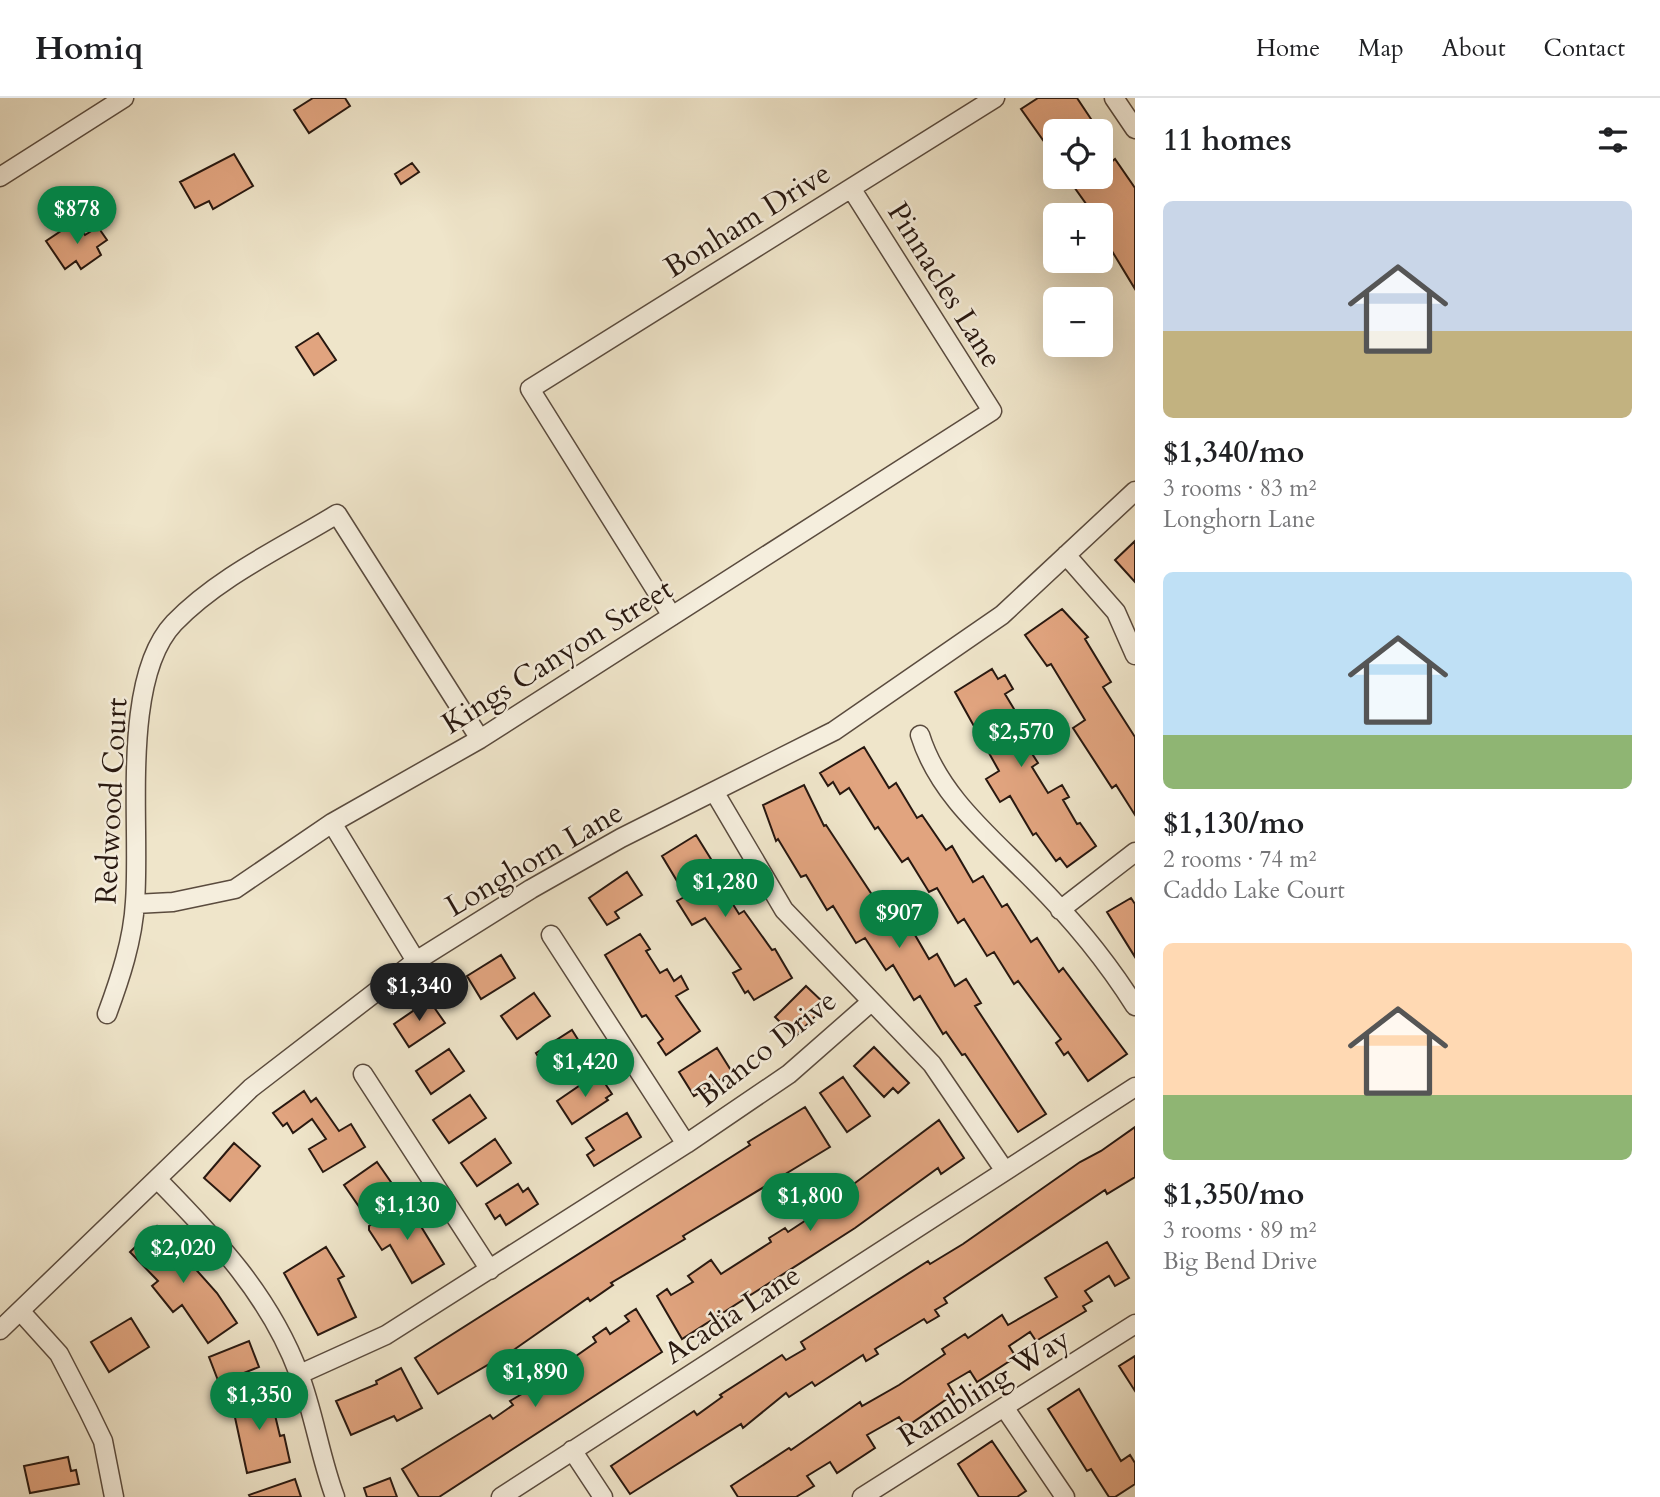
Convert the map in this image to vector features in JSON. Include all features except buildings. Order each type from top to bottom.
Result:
[{"type":"street","points":[[0,177],[124,98]]},
{"type":"street","name":"Bonham Drive","points":[[672,616],[530,389],[995,98]]},
{"type":"street","points":[[1114,98],[1135,129]]},
{"type":"street","name":"Pinnacles Lane","points":[[851,188],[992,411]]},
{"type":"street","name":"Kings Canyon Street","points":[[135,904],[173,902],[235,889],[332,823],[480,740],[992,411]]},
{"type":"street","name":"Longhorn Lane","points":[[0,1330],[22,1313],[159,1181],[251,1088],[416,961],[531,889],[621,838],[834,731],[1002,614],[1135,491]]},
{"type":"street","name":"Redwood Court","points":[[107,1014],[121,976],[135,904],[138,709],[150,666],[172,625],[206,594],[337,514],[480,740]]},
{"type":"street","points":[[1066,555],[1116,612],[1135,655]]},
{"type":"street","points":[[920,735],[927,757],[952,797],[1103,959],[1135,1006]]},
{"type":"street","points":[[715,793],[784,910],[932,1064],[1005,1171]]},
{"type":"street","points":[[332,823],[416,961]]},
{"type":"street","points":[[1060,910],[1135,852]]},
{"type":"street","points":[[551,934],[686,1144]]},
{"type":"street","name":"Blanco Drive","points":[[300,1374],[370,1344],[686,1144],[789,1074],[871,1002]]},
{"type":"street","points":[[363,1074],[490,1270]]},
{"type":"street","name":"Acadia Lane","points":[[501,1497],[1135,1087]]},
{"type":"street","points":[[159,1181],[224,1247],[269,1311],[300,1374],[335,1497]]},
{"type":"street","points":[[22,1313],[60,1354],[103,1441],[114,1497]]},
{"type":"street","name":"Rambling Way","points":[[862,1497],[1135,1324]]},
{"type":"street","points":[[1004,1407],[1065,1497]]},
{"type":"street","points":[[572,1450],[603,1497]]}]
